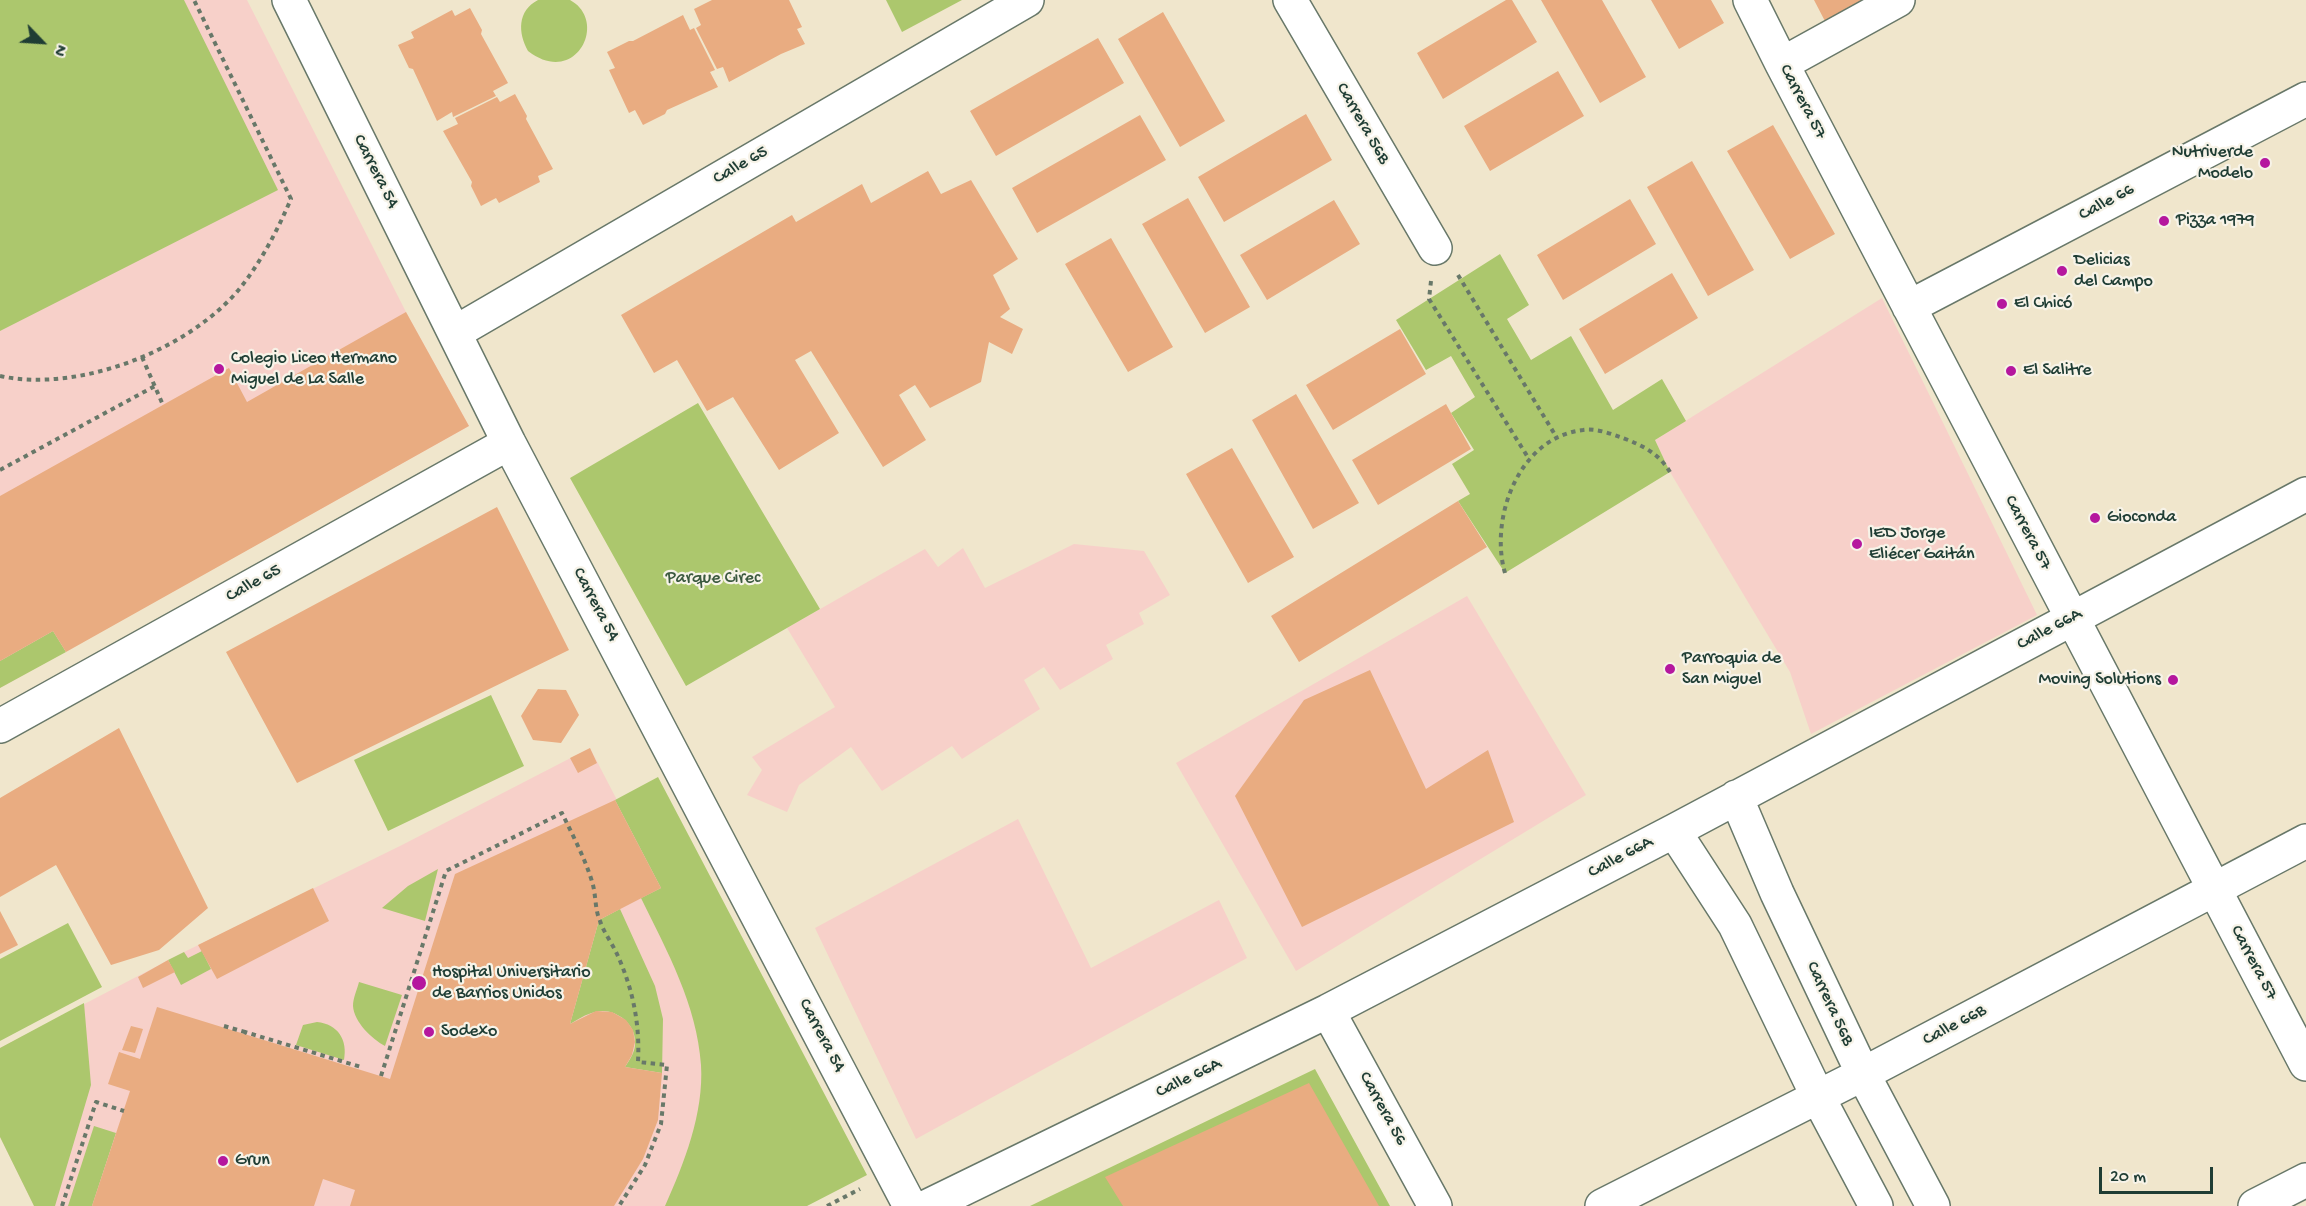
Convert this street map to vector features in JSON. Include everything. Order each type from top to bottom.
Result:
[{"type":"street","name":"Carrera 54","points":[[289,0],[456,332],[509,443],[910,1206]]},
{"type":"street","name":"Calle 65","points":[[456,332],[1027,0]]},
{"type":"street","name":"Carrera 56B","points":[[1290,0],[1435,248]]},
{"type":"street","name":"Carrera 57","points":[[1750,0],[2306,1064]]},
{"type":"street","points":[[1782,64],[1898,0]]},
{"type":"street","name":"Calle 66","points":[[1909,307],[2306,99]]},
{"type":"street","name":"Calle 65","points":[[0,726],[509,443]]},
{"type":"street","name":"Calle 66A","points":[[928,1206],[1328,1011],[1674,831],[2306,494]]},
{"type":"street","name":"Carrera 56B","points":[[1736,797],[1777,893],[1863,1074],[1933,1206]]},
{"type":"street","points":[[1674,831],[1735,925],[1818,1096],[1876,1206]]},
{"type":"street","name":"Calle 66B","points":[[1602,1206],[1863,1074],[2306,841]]},
{"type":"street","name":"Carrera 56","points":[[1328,1011],[1436,1206]]},
{"type":"street","points":[[2255,1206],[2306,1180]]},
{"type":"path","points":[[0,376],[48,379],[101,372],[157,351],[205,321],[239,288],[272,242],[291,199],[194,0]]},
{"type":"path","points":[[1461,278],[1557,438]]},
{"type":"path","points":[[1429,299],[1529,459]]},
{"type":"path","points":[[142,357],[163,405]]},
{"type":"path","points":[[0,470],[155,386]]},
{"type":"path","points":[[1505,573],[1500,548],[1501,525],[1518,475],[1529,459],[1557,438],[1582,430],[1609,433],[1651,451],[1661,459],[1670,472]]},
{"type":"path","points":[[381,1076],[446,871],[561,813],[580,850],[593,886],[599,920],[629,985],[637,1014],[638,1062],[668,1065],[661,1124],[645,1165],[620,1206]]},
{"type":"path","points":[[224,1026],[361,1067]]},
{"type":"path","points":[[62,1206],[96,1102],[124,1111]]},
{"type":"shaded area","name":"Colegio Liceo Hermano Miguel de La Salle","points":[[0,0],[247,0],[406,312],[469,426],[0,688]]},
{"type":"shaded area","name":"IED Jorge Eliécer Gaitán","points":[[1882,298],[2037,615],[1811,734],[1790,672],[1670,472],[1655,440]]},
{"type":"shaded area","points":[[1074,544],[1144,551],[1170,595],[1139,613],[1144,624],[1106,645],[1113,659],[1060,690],[1044,667],[1024,680],[1040,709],[962,759],[952,746],[882,791],[851,747],[799,785],[787,812],[747,795],[762,770],[752,757],[835,707],[787,628],[925,549],[938,567],[963,548],[985,588]]},
{"type":"shaded area","points":[[1467,596],[1586,795],[1296,971],[1176,763]]},
{"type":"shaded area","name":"Hospital Universitario de Barrios Unidos","points":[[590,748],[715,989],[694,1206],[34,1206],[0,1137],[0,1048],[184,952],[402,845]]},
{"type":"shaded area","points":[[1018,819],[1091,968],[1219,900],[1247,958],[916,1139],[815,928]]},
{"type":"green space","points":[[0,0],[184,0],[278,190],[0,331]]},
{"type":"green space","points":[[538,0],[570,0],[581,10],[587,22],[587,35],[582,47],[573,57],[560,62],[545,60],[528,51],[522,37],[521,23],[526,10]]},
{"type":"green space","points":[[886,0],[962,0],[902,32]]},
{"type":"green space","points":[[1500,254],[1529,305],[1507,319],[1531,360],[1571,336],[1613,410],[1662,379],[1686,421],[1655,440],[1670,472],[1505,573],[1458,501],[1470,494],[1452,464],[1474,450],[1451,413],[1475,397],[1451,356],[1426,370],[1396,320]]},
{"type":"green space","name":"Parque Cirec","points":[[698,403],[820,609],[686,686],[570,478]]},
{"type":"green space","points":[[53,631],[66,652],[0,688],[0,661]]},
{"type":"green space","points":[[491,695],[524,766],[388,831],[354,760]]},
{"type":"green space","points":[[658,777],[867,1175],[807,1206],[665,1206],[686,1156],[696,1120],[701,1065],[694,1021],[687,1000],[641,898],[661,888],[615,800]]},
{"type":"green space","points":[[438,869],[425,921],[382,908],[408,886]]},
{"type":"green space","points":[[620,909],[655,986],[663,1019],[662,1073],[625,1067],[635,1048],[634,1034],[627,1022],[616,1014],[595,1012],[570,1024],[599,920]]},
{"type":"green space","points":[[68,923],[102,987],[0,1041],[0,959]]},
{"type":"green space","points":[[202,951],[211,969],[181,985],[168,960],[184,952],[188,958]]},
{"type":"green space","points":[[359,982],[402,995],[385,1046],[364,1029],[354,1012],[354,1000]]},
{"type":"green space","points":[[84,1003],[91,1085],[55,1206],[34,1206],[0,1137],[0,1048]]},
{"type":"green space","points":[[317,1022],[331,1026],[340,1034],[344,1046],[344,1060],[296,1045],[303,1025]]},
{"type":"green space","points":[[1315,1069],[1390,1206],[1030,1206]]},
{"type":"green space","points":[[94,1126],[116,1133],[92,1206],[68,1206]]},
{"type":"building","points":[[712,0],[789,0],[802,27],[797,29],[805,44],[729,82],[723,67],[717,69],[696,28],[701,25],[694,9]]},
{"type":"building","points":[[1506,0],[1512,0],[1537,42],[1443,99],[1417,53]]},
{"type":"building","points":[[1541,0],[1602,0],[1646,77],[1600,103]]},
{"type":"building","points":[[1651,0],[1711,0],[1724,23],[1679,49]]},
{"type":"building","points":[[1814,0],[1873,0],[1827,25]]},
{"type":"building","points":[[470,8],[482,30],[481,34],[508,83],[493,91],[496,96],[453,117],[452,112],[437,121],[413,69],[409,68],[398,45],[414,38],[411,32],[452,10],[455,16]]},
{"type":"building","points":[[1163,12],[1225,121],[1180,147],[1118,39]]},
{"type":"building","points":[[683,15],[690,30],[694,28],[715,70],[710,72],[718,87],[667,110],[665,114],[643,125],[635,110],[629,113],[609,70],[615,68],[607,52]]},
{"type":"building","points":[[1098,38],[1124,83],[996,156],[970,111]]},
{"type":"building","points":[[1558,71],[1584,116],[1490,171],[1464,126]]},
{"type":"building","points":[[515,94],[553,169],[538,176],[540,182],[499,203],[496,198],[481,206],[471,186],[472,182],[443,131],[458,124],[455,118],[497,97],[500,102]]},
{"type":"building","points":[[1306,114],[1332,160],[1224,222],[1198,177]]},
{"type":"building","points":[[1140,115],[1166,160],[1037,233],[1012,188]]},
{"type":"building","points":[[1773,125],[1835,234],[1790,259],[1727,151]]},
{"type":"building","points":[[1692,161],[1754,270],[1708,296],[1647,187]]},
{"type":"building","points":[[928,171],[941,194],[971,180],[1018,259],[993,275],[1010,309],[1000,317],[1023,329],[1012,354],[989,342],[981,382],[930,408],[915,385],[899,395],[926,440],[883,467],[811,351],[795,360],[839,433],[779,470],[733,397],[707,411],[677,360],[654,373],[621,315],[792,215],[796,222],[862,184],[871,203]]},
{"type":"building","points":[[1188,198],[1250,307],[1205,333],[1142,224]]},
{"type":"building","points":[[1630,199],[1656,244],[1563,300],[1537,255]]},
{"type":"building","points":[[1334,200],[1360,244],[1267,300],[1240,255]]},
{"type":"building","points":[[1111,238],[1173,347],[1128,372],[1065,264]]},
{"type":"building","points":[[1672,273],[1698,318],[1605,374],[1579,329]]},
{"type":"building","points":[[406,312],[469,426],[66,652],[53,631],[0,661],[0,496],[229,368],[247,402]]},
{"type":"building","points":[[1400,329],[1426,374],[1333,430],[1306,385]]},
{"type":"building","points":[[1296,394],[1359,503],[1313,529],[1252,420]]},
{"type":"building","points":[[1446,404],[1471,449],[1378,505],[1352,460]]},
{"type":"building","points":[[1232,448],[1294,557],[1248,583],[1186,474]]},
{"type":"building","points":[[1458,501],[1487,547],[1299,662],[1271,616]]},
{"type":"building","points":[[497,507],[569,650],[297,783],[226,652]]},
{"type":"building","points":[[1370,670],[1426,789],[1488,750],[1514,822],[1302,927],[1235,796],[1304,700]]},
{"type":"building","points":[[538,689],[566,690],[579,715],[561,743],[533,740],[521,716]]},
{"type":"building","points":[[119,728],[208,908],[159,950],[111,965],[56,865],[0,897],[0,798]]},
{"type":"building","points":[[590,748],[597,763],[578,773],[570,758]]},
{"type":"building","points":[[615,800],[661,888],[599,920],[570,1024],[596,1011],[612,1012],[626,1020],[633,1030],[635,1042],[632,1055],[625,1067],[662,1073],[658,1120],[643,1159],[614,1206],[350,1206],[355,1190],[323,1179],[314,1206],[92,1206],[130,1091],[108,1084],[119,1052],[140,1059],[157,1007],[390,1079],[455,874]]},
{"type":"building","points":[[313,888],[329,921],[217,979],[198,945]]},
{"type":"building","points":[[0,911],[18,945],[0,954]]},
{"type":"building","points":[[168,960],[175,972],[143,988],[138,977]]},
{"type":"building","points":[[131,1026],[143,1029],[135,1053],[122,1050]]},
{"type":"building","points":[[1309,1083],[1379,1206],[1123,1206],[1105,1177]]},
{"type":"place","name":"Nutriverde Modelo","points":[[2265,163]]},
{"type":"place","name":"Pizza 1979","points":[[2164,221]]},
{"type":"place","name":"Delicias del Campo","points":[[2062,271]]},
{"type":"place","name":"El Chicó","points":[[2002,304]]},
{"type":"place","name":"Colegio Liceo Hermano Miguel de La Salle","points":[[219,369]]},
{"type":"place","name":"El Salitre","points":[[2011,371]]},
{"type":"place","name":"Gioconda","points":[[2095,518]]},
{"type":"place","name":"IED Jorge Eliécer Gaitán","points":[[1857,544]]},
{"type":"place","name":"Parroquia de San Miguel","points":[[1670,669]]},
{"type":"place","name":"Moving Solutions","points":[[2173,680]]},
{"type":"place","name":"Hospital Universitario de Barrios Unidos","points":[[419,983]]},
{"type":"place","name":"Sodexo","points":[[429,1032]]},
{"type":"place","name":"Grun","points":[[223,1161]]}]
